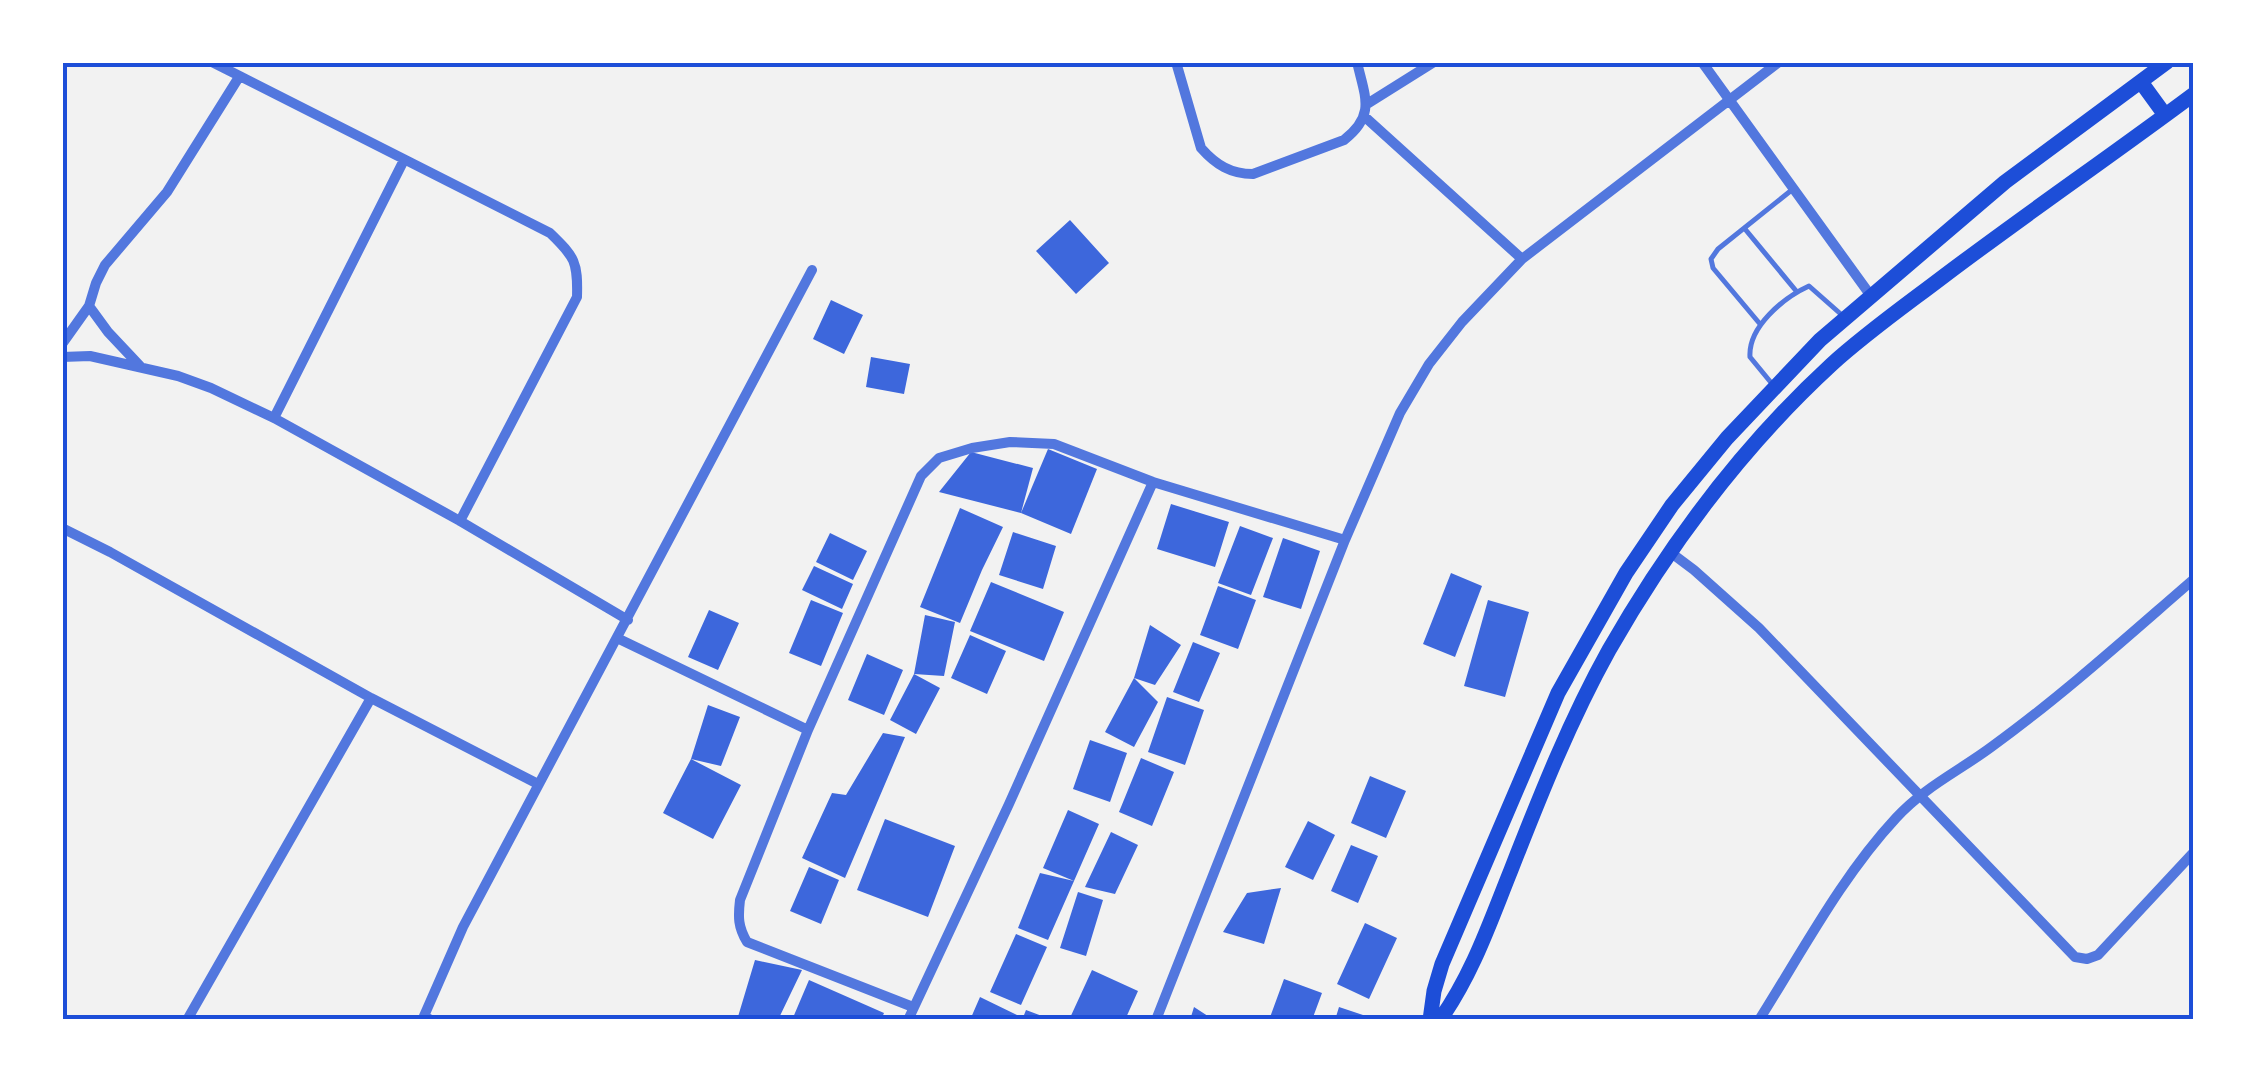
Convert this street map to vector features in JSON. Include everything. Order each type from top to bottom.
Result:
[{"type":"highway","points":[[1430,1020],[1442,964],[1558,693],[1626,573],[1672,505],[1774,387],[1846,318],[2005,182],[2167,62]]},
{"type":"highway","points":[[2140,82],[2166,115]]},
{"type":"highway","points":[[1440,1020],[1468,977],[1537,803],[1615,640],[1670,552],[1730,472],[1833,364],[1973,254],[2194,94]]},
{"type":"street","points":[[212,62],[550,233],[573,255],[578,277],[576,297],[460,521]]},
{"type":"street","points":[[1176,62],[1201,148],[1225,169],[1239,174],[1254,174],[1344,140],[1356,131],[1365,117],[1367,104],[1357,62]]},
{"type":"street","points":[[1367,104],[1434,62]]},
{"type":"street","points":[[1702,62],[1871,296]]},
{"type":"street","points":[[1156,1020],[1346,540],[1400,413],[1429,364],[1462,322],[1522,259],[1779,62]]},
{"type":"street","points":[[62,344],[89,306],[106,265],[168,192],[239,77]]},
{"type":"street","points":[[1365,117],[1522,259]]},
{"type":"street","points":[[274,418],[404,160]]},
{"type":"street","points":[[425,1018],[463,928],[812,270]]},
{"type":"street","points":[[89,306],[142,368]]},
{"type":"street","points":[[62,357],[90,356],[178,376],[211,388],[274,418],[460,521],[628,620]]},
{"type":"street","points":[[913,1008],[747,942],[738,918],[740,900],[808,730],[921,476],[939,458],[972,448],[1010,442],[1054,444],[1153,482],[1346,540]]},
{"type":"street","points":[[908,1020],[1153,482]]},
{"type":"street","points":[[62,528],[371,698],[538,784]]},
{"type":"street","points":[[1670,552],[1759,628],[2075,958],[2098,955],[2194,852]]},
{"type":"street","points":[[1760,1020],[1864,855],[1920,794],[1991,747],[2069,687],[2194,580]]},
{"type":"street","points":[[617,638],[808,730]]},
{"type":"street","points":[[187,1020],[371,698]]},
{"type":"lane","points":[[1760,324],[1711,264],[1711,259],[1718,248],[1793,189]]},
{"type":"lane","points":[[1744,228],[1797,292]]},
{"type":"lane","points":[[1774,387],[1750,357],[1752,340],[1760,324],[1806,287],[1812,287],[1846,318]]},
{"type":"building","points":[[1070,220],[1109,263],[1076,294],[1036,251]]},
{"type":"building","points":[[831,300],[863,315],[844,354],[813,339]]},
{"type":"building","points":[[871,357],[910,364],[904,394],[866,387]]},
{"type":"building","points":[[1048,449],[1097,469],[1071,534],[1021,513]]},
{"type":"building","points":[[971,452],[1033,468],[1021,513],[939,492]]},
{"type":"building","points":[[1171,504],[1229,522],[1215,567],[1157,549]]},
{"type":"building","points":[[960,508],[1003,527],[960,623],[920,607]]},
{"type":"building","points":[[1240,526],[1273,538],[1251,595],[1218,583]]},
{"type":"building","points":[[1013,532],[1056,546],[1043,589],[999,575]]},
{"type":"building","points":[[830,533],[867,551],[853,580],[816,562]]},
{"type":"building","points":[[1283,538],[1320,551],[1301,609],[1263,597]]},
{"type":"building","points":[[814,566],[853,584],[842,609],[802,590]]},
{"type":"building","points":[[1451,573],[1482,586],[1455,657],[1423,644]]},
{"type":"building","points":[[991,582],[1064,612],[1044,661],[970,631]]},
{"type":"building","points":[[1218,586],[1256,600],[1238,649],[1200,635]]},
{"type":"building","points":[[811,600],[843,613],[821,666],[789,653]]},
{"type":"building","points":[[1488,600],[1529,612],[1505,697],[1464,686]]},
{"type":"building","points":[[709,610],[739,623],[718,670],[688,657]]},
{"type":"building","points":[[925,615],[955,622],[944,676],[914,674]]},
{"type":"building","points":[[1150,625],[1181,645],[1155,685],[1134,678]]},
{"type":"building","points":[[970,635],[1006,651],[987,694],[951,678]]},
{"type":"building","points":[[1193,642],[1220,653],[1199,702],[1173,692]]},
{"type":"building","points":[[867,654],[903,670],[884,715],[848,700]]},
{"type":"building","points":[[914,674],[940,688],[916,734],[890,720]]},
{"type":"building","points":[[1134,678],[1158,702],[1134,747],[1105,732]]},
{"type":"building","points":[[1167,697],[1204,710],[1185,765],[1148,752]]},
{"type":"building","points":[[708,705],[740,717],[721,766],[691,759]]},
{"type":"building","points":[[883,733],[905,737],[845,878],[802,858],[832,793],[846,795]]},
{"type":"building","points":[[1090,740],[1127,753],[1110,802],[1073,789]]},
{"type":"building","points":[[1141,758],[1174,772],[1152,826],[1119,812]]},
{"type":"building","points":[[691,759],[741,785],[713,839],[663,813]]},
{"type":"building","points":[[1370,776],[1406,791],[1386,838],[1351,823]]},
{"type":"building","points":[[1068,810],[1099,824],[1074,881],[1043,868]]},
{"type":"building","points":[[885,819],[955,846],[928,917],[857,890]]},
{"type":"building","points":[[1308,821],[1335,835],[1313,880],[1285,867]]},
{"type":"building","points":[[1111,832],[1138,845],[1115,894],[1085,887]]},
{"type":"building","points":[[1351,845],[1378,856],[1358,903],[1331,891]]},
{"type":"building","points":[[809,867],[839,880],[821,924],[790,911]]},
{"type":"building","points":[[1040,873],[1074,881],[1048,940],[1018,928]]},
{"type":"building","points":[[1281,888],[1264,944],[1223,932],[1247,893]]},
{"type":"building","points":[[1078,892],[1103,900],[1086,956],[1060,948]]},
{"type":"building","points":[[1365,923],[1397,938],[1369,999],[1337,984]]},
{"type":"building","points":[[1016,934],[1047,947],[1021,1005],[990,992]]},
{"type":"building","points":[[755,960],[802,970],[778,1020],[737,1020]]},
{"type":"building","points":[[1092,970],[1138,991],[1125,1020],[1069,1020]]},
{"type":"building","points":[[1284,979],[1322,993],[1312,1020],[1269,1020]]},
{"type":"building","points":[[809,980],[884,1013],[881,1020],[792,1020]]},
{"type":"building","points":[[980,997],[1017,1015],[1015,1020],[970,1020]]},
{"type":"building","points":[[1194,1007],[1214,1020],[1190,1020]]},
{"type":"building","points":[[1339,1007],[1363,1015],[1362,1020],[1335,1020]]},
{"type":"building","points":[[1026,1010],[1050,1019],[1050,1020],[1022,1020]]}]
